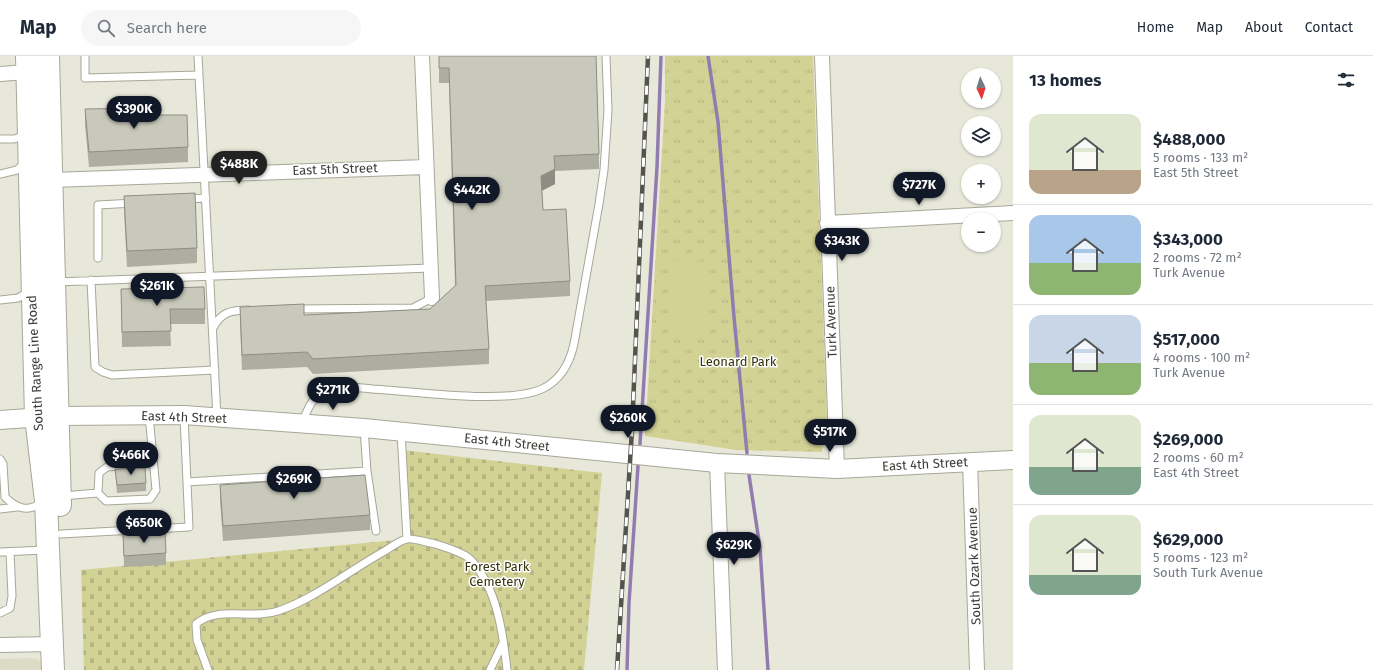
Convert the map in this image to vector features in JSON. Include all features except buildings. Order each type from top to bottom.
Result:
[{"type":"main road","name":"South Range Line Road","points":[[47,417],[54,282],[48,56]]},
{"type":"main road","name":"South Range Line Road","points":[[27,64],[32,290],[47,417],[65,670]]},
{"type":"main road","name":"South Range Line Road","points":[[53,670],[52,644],[55,542]]},
{"type":"street","points":[[422,56],[432,298]]},
{"type":"street","name":"Turk Avenue","points":[[822,56],[837,469]]},
{"type":"street","points":[[0,74],[27,64]]},
{"type":"street","name":"East 5th Street","points":[[51,180],[204,173],[426,167]]},
{"type":"street","points":[[827,224],[1013,213]]},
{"type":"street","name":"East 4th Street","points":[[0,420],[47,417],[184,415],[364,428],[717,463],[837,469],[1013,460]]},
{"type":"street","name":"South Ozark Avenue","points":[[970,462],[977,670]]},
{"type":"street","points":[[717,463],[725,670]]},
{"type":"street","points":[[0,645],[52,644]]},
{"type":"lane","points":[[85,56],[85,78],[199,75]]},
{"type":"lane","points":[[198,56],[217,417]]},
{"type":"lane","points":[[302,424],[314,399],[322,392],[331,388],[363,388],[468,395],[513,396],[543,389],[564,371],[571,358],[600,204],[607,137],[606,56]]},
{"type":"lane","points":[[0,139],[14,140],[28,135]]},
{"type":"lane","points":[[0,174],[17,170],[29,160]]},
{"type":"lane","points":[[175,200],[206,198]]},
{"type":"lane","points":[[98,258],[98,206],[144,202]]},
{"type":"lane","points":[[54,282],[210,275],[431,268]]},
{"type":"lane","points":[[91,280],[95,367],[112,375],[215,370]]},
{"type":"lane","points":[[0,300],[18,298],[32,290]]},
{"type":"lane","points":[[288,309],[414,308],[432,298]]},
{"type":"lane","points":[[213,328],[218,318],[230,312],[256,310]]},
{"type":"lane","points":[[149,415],[156,490],[150,499],[106,502],[98,493],[99,473],[107,467],[153,462]]},
{"type":"lane","points":[[0,552],[10,552],[55,542],[189,527],[184,415]]},
{"type":"lane","points":[[364,428],[367,471],[376,531]]},
{"type":"lane","points":[[401,432],[408,539]]},
{"type":"lane","points":[[0,459],[3,464],[5,497],[17,507]]},
{"type":"lane","points":[[187,482],[367,471]]},
{"type":"lane","points":[[0,509],[17,507],[24,509],[35,507],[53,499],[98,493]]},
{"type":"lane","points":[[209,669],[197,640],[196,624],[204,616],[215,614],[260,615],[277,611],[315,594],[354,568],[408,539],[440,545],[470,558],[486,581],[494,603],[503,643],[507,670]]},
{"type":"lane","points":[[0,612],[10,608],[12,596],[10,552]]},
{"type":"lane","points":[[490,670],[503,643]]},
{"type":"shaded area","points":[[0,659],[37,659],[42,663],[45,670],[0,670]]},
{"type":"green space","name":"Leonard Park","points":[[665,56],[813,56],[827,417],[822,452],[736,450],[645,436],[665,101]]},
{"type":"green space","points":[[672,260],[707,262],[703,333],[669,332]]},
{"type":"green space","name":"Forest Park Cemetery","points":[[402,450],[602,473],[584,670],[84,670],[81,570],[407,539]]},
{"type":"waterway","points":[[640,444],[657,167],[661,56]]},
{"type":"waterway","points":[[708,56],[718,122],[747,453]]},
{"type":"waterway","points":[[627,670],[629,603],[638,466]]},
{"type":"waterway","points":[[749,475],[760,548],[768,670]]},
{"type":"railway","points":[[617,670],[632,430],[648,56]]}]
